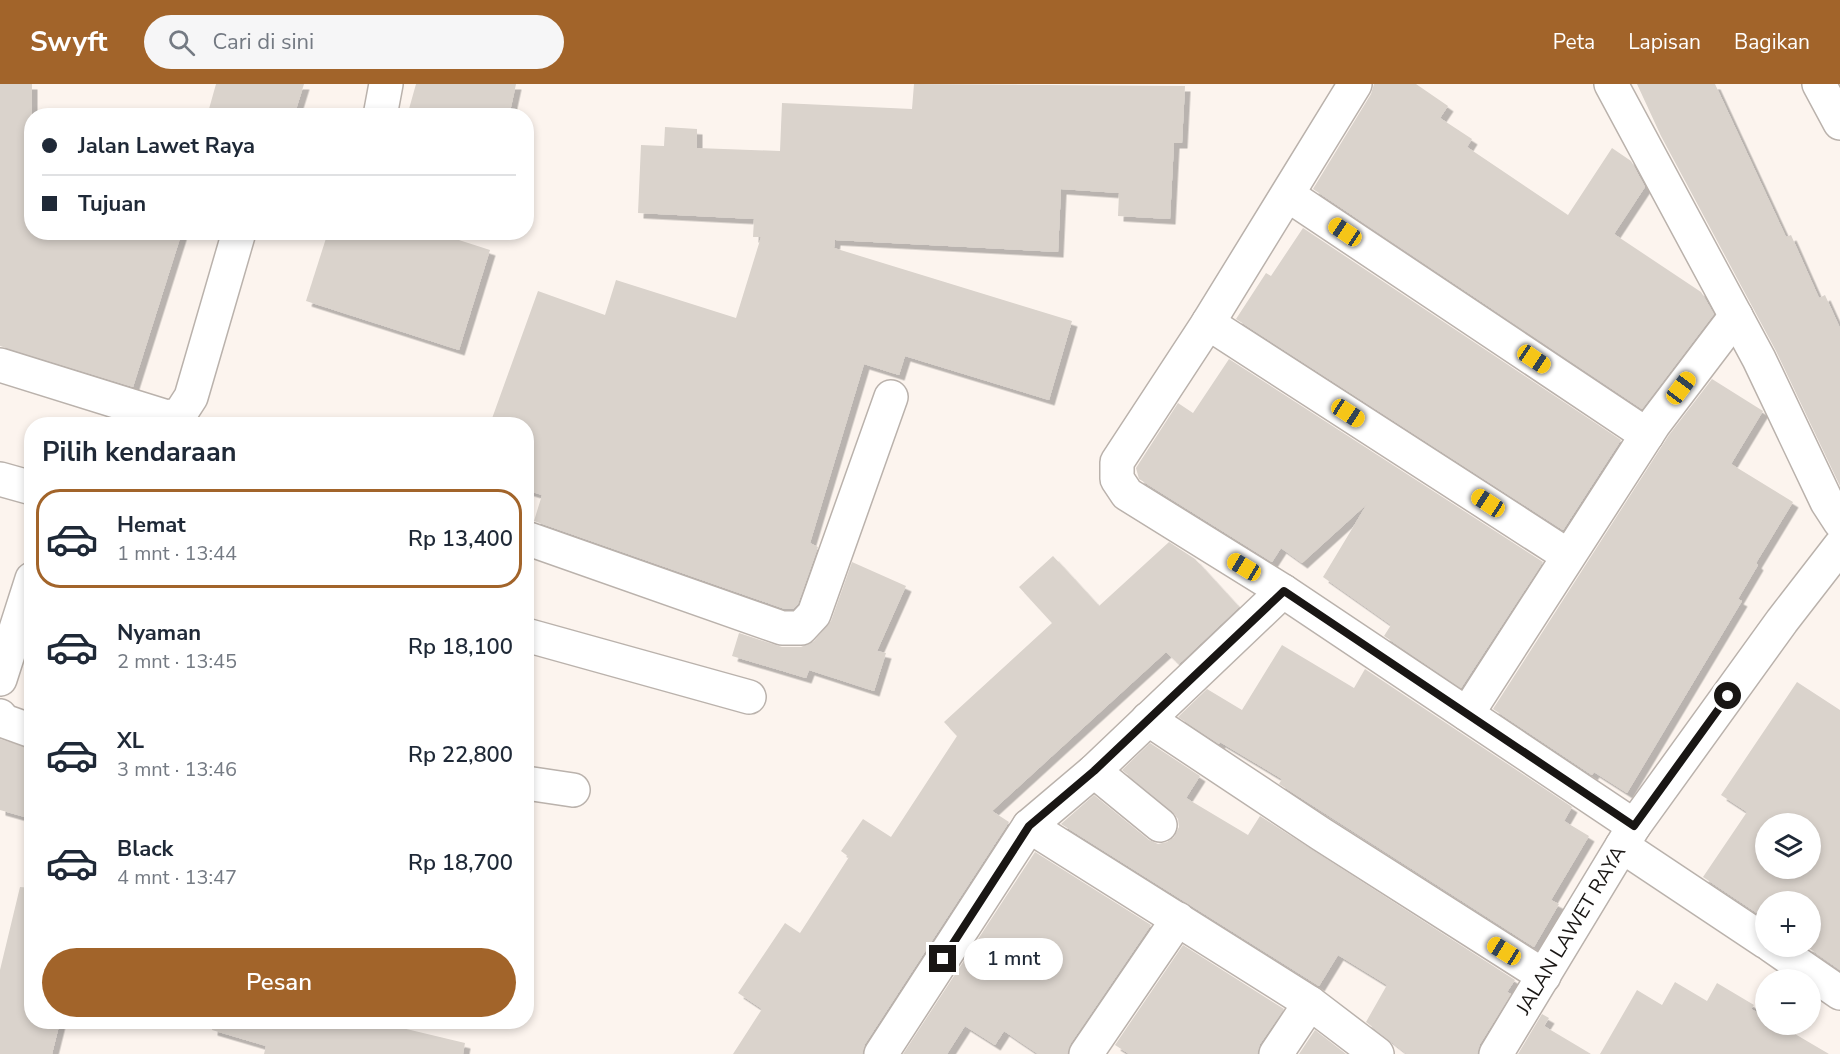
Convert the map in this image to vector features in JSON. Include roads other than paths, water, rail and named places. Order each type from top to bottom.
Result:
[{"type":"street","points":[[382,108],[386,84]]},
{"type":"street","points":[[1356,84],[1208,322],[1117,462],[1117,479],[1127,494],[1284,591],[1467,714],[1755,934]]},
{"type":"street","points":[[1611,84],[1759,359],[1827,502],[1840,522]]},
{"type":"street","points":[[1288,195],[1647,435]]},
{"type":"street","points":[[0,365],[166,417],[180,414],[191,398],[237,240]]},
{"type":"street","points":[[1467,714],[1567,555],[1647,435],[1736,316]]},
{"type":"street","points":[[1208,322],[1567,555]]},
{"type":"street","points":[[534,541],[782,628],[801,628],[814,614],[891,397]]},
{"type":"street","points":[[0,479],[24,486]]},
{"type":"street","name":"JALAN LAWET RAYA","points":[[1496,1054],[1628,836],[1782,621],[1840,546]]},
{"type":"street","points":[[881,1054],[1029,826],[1094,771],[1284,591]]},
{"type":"street","points":[[0,679],[24,604]]},
{"type":"street","points":[[534,637],[749,697]]},
{"type":"street","points":[[0,716],[4,721],[24,728]]},
{"type":"street","points":[[1148,720],[1544,976]]},
{"type":"street","points":[[1094,771],[1160,825]]},
{"type":"street","points":[[534,784],[573,790]]},
{"type":"street","points":[[1029,826],[1310,1003],[1377,1054]]},
{"type":"street","points":[[1086,1054],[1178,919]]},
{"type":"street","points":[[1788,957],[1840,993]]},
{"type":"street","points":[[1276,1054],[1310,1003]]}]
